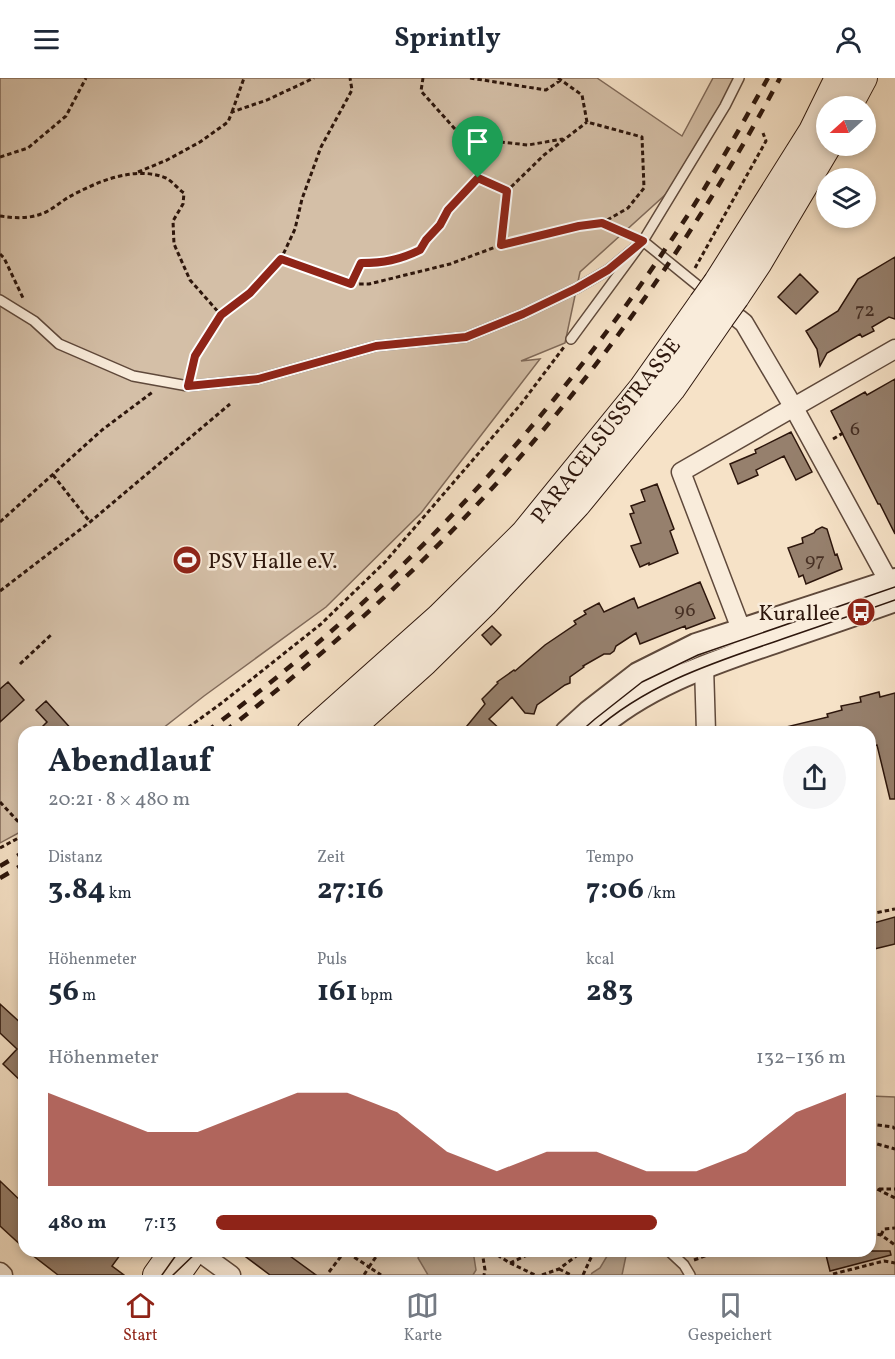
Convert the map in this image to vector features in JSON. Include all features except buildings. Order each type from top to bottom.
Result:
[{"type":"main road","name":"PARACELSUSSTRASSE","points":[[354,726],[425,662],[484,604],[561,522],[672,389],[722,303],[838,78]]},
{"type":"main road","points":[[854,96],[864,78]]},
{"type":"main road","name":"PARACELSUSSTRASSE","points":[[317,726],[439,617],[524,533],[642,388],[758,264],[822,156]]},
{"type":"main road","points":[[156,1275],[169,1257]]},
{"type":"main road","points":[[177,1275],[191,1257]]},
{"type":"street","points":[[722,303],[744,323],[894,587]]},
{"type":"street","points":[[741,630],[681,471],[895,350]]},
{"type":"street","points":[[574,726],[638,674],[696,645],[894,587]]},
{"type":"street","points":[[601,726],[623,709],[672,680],[894,587]]},
{"type":"street","points":[[704,666],[706,726]]},
{"type":"street","points":[[205,1257],[231,1275]]},
{"type":"street","points":[[0,1272],[3,1275]]},
{"type":"lane","points":[[571,339],[643,241],[725,106],[739,78]]},
{"type":"lane","points":[[643,241],[722,303]]},
{"type":"lane","points":[[0,300],[34,321],[59,344],[133,376],[188,386],[258,379],[376,346],[466,337],[523,314],[577,288],[608,270],[643,241]]},
{"type":"lane","points":[[675,1257],[690,1275]]},
{"type":"path","points":[[0,157],[28,148],[66,117],[86,78]]},
{"type":"path","points":[[0,216],[14,218],[42,214],[69,196],[116,177],[137,173],[200,142],[228,122],[244,78]]},
{"type":"path","points":[[232,112],[267,100],[314,78]]},
{"type":"path","points":[[188,386],[195,356],[221,315],[250,293],[281,259],[295,229],[302,200],[321,147],[352,90],[350,78]]},
{"type":"path","points":[[423,78],[421,91],[463,138],[478,178],[507,191]]},
{"type":"path","points":[[470,78],[546,90],[559,79],[582,95],[587,122]]},
{"type":"path","points":[[281,259],[351,284],[369,285],[450,264],[501,245],[579,226],[602,223],[628,208],[644,188],[642,136],[587,122]]},
{"type":"path","points":[[501,245],[507,191],[544,155],[587,122]]},
{"type":"path","points":[[689,278],[766,141],[763,133]]},
{"type":"path","points":[[463,138],[528,145],[566,138]]},
{"type":"path","points":[[137,173],[168,178],[183,194],[183,204],[173,221],[174,244],[190,280],[221,315]]},
{"type":"path","points":[[351,284],[361,263],[380,263],[399,259],[420,250],[440,225],[448,210],[478,178]]},
{"type":"path","points":[[602,223],[643,241]]},
{"type":"path","points":[[0,254],[28,309]]},
{"type":"path","points":[[190,726],[321,624],[385,562],[521,404],[571,339]]},
{"type":"path","points":[[0,522],[102,430],[166,382]]},
{"type":"path","points":[[0,591],[90,522],[230,404]]},
{"type":"path","points":[[833,439],[843,433]]},
{"type":"path","points":[[53,475],[90,522]]},
{"type":"path","points":[[20,664],[52,634]]},
{"type":"path","points":[[0,802],[18,822]]},
{"type":"path","points":[[0,849],[18,838]]},
{"type":"path","points":[[876,913],[895,909]]},
{"type":"path","points":[[876,1125],[894,1128]]},
{"type":"path","points":[[876,1144],[895,1149]]},
{"type":"path","points":[[877,1189],[895,1189]]},
{"type":"path","points":[[877,1189],[895,1198]]},
{"type":"path","points":[[881,1235],[884,1229],[895,1228]]},
{"type":"path","points":[[876,1234],[895,1245]]},
{"type":"path","points":[[329,1272],[340,1257]]},
{"type":"path","points":[[354,1257],[381,1275]]},
{"type":"path","points":[[364,1275],[376,1257]]},
{"type":"path","points":[[483,1257],[484,1275]]},
{"type":"path","points":[[500,1257],[535,1275]]},
{"type":"path","points":[[510,1263],[523,1257]]},
{"type":"path","points":[[542,1275],[559,1269],[575,1257]]},
{"type":"path","points":[[583,1275],[591,1257]]},
{"type":"path","points":[[684,1265],[704,1257]]},
{"type":"path","points":[[834,1274],[884,1261],[895,1263]]},
{"type":"path","points":[[559,1269],[571,1275]]},
{"type":"path","points":[[849,1270],[851,1275]]},
{"type":"shaded area","points":[[0,78],[597,78],[682,136],[713,78],[738,78],[676,185],[580,272],[565,343],[521,361],[540,359],[421,513],[326,607],[166,726],[18,726],[18,833],[0,843]]},
{"type":"shaded area","points":[[876,1096],[895,1097],[895,1275],[276,1275],[290,1257],[876,1257]]},
{"type":"shaded area","points":[[474,1257],[476,1270],[473,1275],[428,1275],[418,1258]]},
{"type":"shaded area","points":[[606,1257],[626,1257],[622,1275],[591,1275],[600,1268]]},
{"type":"tram line","points":[[587,726],[642,682],[698,655],[895,587]]},
{"type":"tram line","points":[[600,726],[633,702],[699,669],[895,600]]},
{"type":"tram line","points":[[162,1275],[175,1257]]},
{"type":"tram line","points":[[173,1275],[192,1257]]},
{"type":"railway","points":[[214,726],[273,681],[399,569],[515,446],[620,314],[682,225],[768,78]]},
{"type":"railway","points":[[232,726],[303,669],[378,603],[426,557],[528,448],[576,390],[664,270],[744,143],[780,78]]},
{"type":"railway","points":[[0,866],[18,856]]},
{"type":"railway","points":[[0,878],[18,868]]},
{"type":"place","name":"PSV Halle e.V.","points":[[187,560]]},
{"type":"place","name":"Kurallee","points":[[861,612]]},
{"type":"route","points":[[478,178],[507,191],[501,245],[579,226],[602,223],[643,241],[608,270],[577,288],[523,314],[466,337],[376,346],[258,379],[188,386],[195,356],[210,330],[221,315],[250,293],[281,259],[351,284],[361,263],[380,263],[399,259],[420,250],[440,225],[448,210],[478,178]]}]
